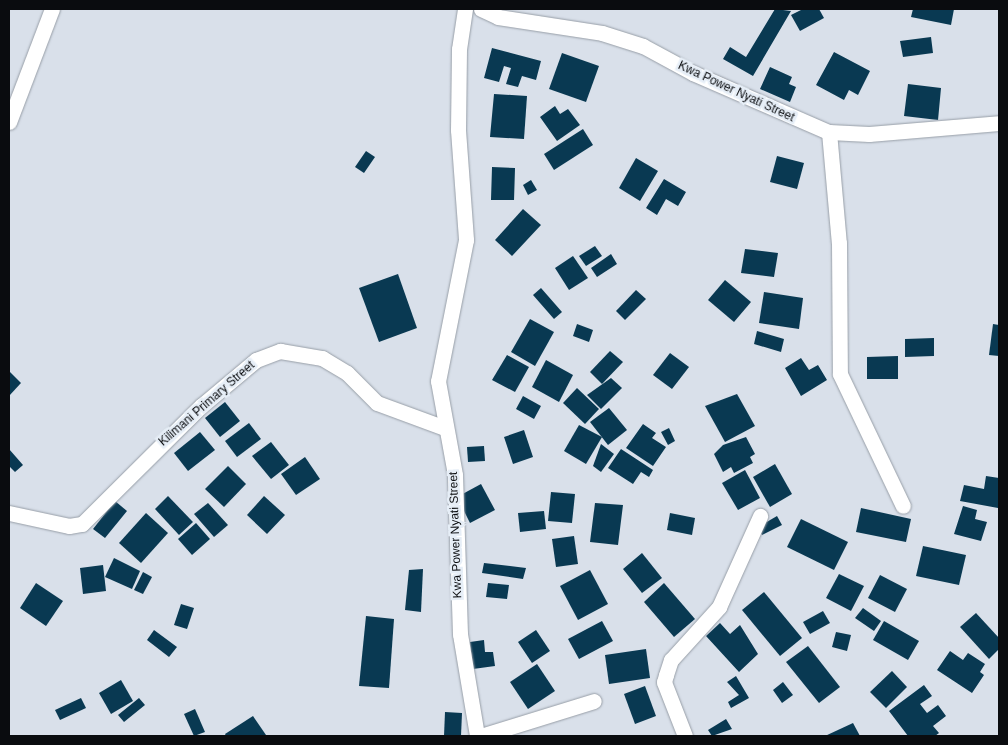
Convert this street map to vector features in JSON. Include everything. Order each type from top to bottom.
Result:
[{"type":"street","points":[[9,122],[52,9]]},
{"type":"street","name":"Kwa Power Nyati Street","points":[[465,9],[459,49],[458,130],[466,240],[438,366],[446,428],[455,475],[460,634],[477,736]]},
{"type":"street","name":"Kwa Power Nyati Street","points":[[481,9],[498,17],[602,33],[643,46],[693,73],[829,132],[869,134],[999,123]]},
{"type":"street","points":[[829,132],[839,243],[840,374],[903,506]]},
{"type":"street","name":"Kilimani Primary Street","points":[[9,513],[69,526],[82,524],[201,406],[256,360],[280,351],[322,358],[347,373],[377,403],[446,428]]},
{"type":"street","points":[[685,736],[664,682],[671,660],[719,607],[760,516]]},
{"type":"street","points":[[481,736],[594,701]]},
{"type":"building","points":[[775,9],[791,11],[753,76],[723,59],[730,47],[746,57]]},
{"type":"building","points":[[803,9],[819,9],[824,18],[800,31],[791,15]]},
{"type":"building","points":[[913,9],[954,9],[951,25],[911,17]]},
{"type":"building","points":[[931,37],[933,53],[903,57],[900,41]]},
{"type":"building","points":[[492,48],[541,61],[536,80],[522,76],[518,87],[506,84],[511,68],[504,66],[499,82],[484,78]]},
{"type":"building","points":[[834,52],[870,71],[858,95],[849,90],[844,100],[816,85]]},
{"type":"building","points":[[562,53],[599,66],[586,102],[549,89]]},
{"type":"building","points":[[770,67],[792,77],[789,84],[796,87],[790,102],[760,89]]},
{"type":"building","points":[[908,84],[941,88],[938,120],[904,116]]},
{"type":"building","points":[[494,94],[527,96],[524,139],[490,137]]},
{"type":"building","points":[[555,106],[560,114],[568,109],[580,125],[557,141],[540,117]]},
{"type":"building","points":[[583,129],[593,145],[554,170],[544,154]]},
{"type":"building","points":[[366,151],[375,157],[364,173],[355,167]]},
{"type":"building","points":[[777,156],[804,163],[797,189],[770,182]]},
{"type":"building","points":[[636,158],[658,171],[640,201],[619,188]]},
{"type":"building","points":[[492,167],[515,168],[514,200],[491,200]]},
{"type":"building","points":[[664,179],[686,192],[678,206],[666,199],[657,215],[646,208]]},
{"type":"building","points":[[531,180],[537,190],[528,195],[523,185]]},
{"type":"building","points":[[523,209],[541,225],[512,256],[495,240]]},
{"type":"building","points":[[595,246],[602,256],[586,266],[579,256]]},
{"type":"building","points":[[745,249],[778,253],[774,277],[741,273]]},
{"type":"building","points":[[611,254],[617,264],[597,277],[591,268]]},
{"type":"building","points":[[573,256],[588,278],[569,290],[555,268]]},
{"type":"building","points":[[398,274],[417,328],[379,342],[359,288]]},
{"type":"building","points":[[725,280],[751,302],[734,322],[708,300]]},
{"type":"building","points":[[541,288],[562,312],[554,319],[533,295]]},
{"type":"building","points":[[636,290],[646,299],[625,320],[616,311]]},
{"type":"building","points":[[764,292],[803,298],[799,329],[759,323]]},
{"type":"building","points":[[530,319],[554,332],[535,366],[511,352]]},
{"type":"building","points":[[577,324],[593,330],[589,342],[573,336]]},
{"type":"building","points":[[993,324],[999,325],[999,356],[989,355]]},
{"type":"building","points":[[757,331],[784,339],[781,352],[754,344]]},
{"type":"building","points":[[934,338],[934,356],[905,357],[905,339]]},
{"type":"building","points":[[610,351],[623,362],[602,384],[590,372]]},
{"type":"building","points":[[670,353],[689,367],[672,389],[653,375]]},
{"type":"building","points":[[507,355],[529,367],[515,392],[492,380]]},
{"type":"building","points":[[898,356],[898,379],[867,379],[867,357]]},
{"type":"building","points":[[801,358],[809,370],[818,365],[827,380],[801,396],[785,368]]},
{"type":"building","points":[[546,360],[573,375],[559,402],[532,387]]},
{"type":"building","points":[[9,371],[21,383],[9,396]]},
{"type":"building","points":[[611,378],[622,388],[601,409],[587,395]]},
{"type":"building","points":[[577,388],[599,409],[585,424],[563,403]]},
{"type":"building","points":[[737,394],[755,426],[725,442],[705,406]]},
{"type":"building","points":[[523,396],[541,406],[534,419],[516,409]]},
{"type":"building","points":[[225,402],[240,421],[220,437],[205,418]]},
{"type":"building","points":[[609,408],[627,430],[608,445],[590,422]]},
{"type":"building","points":[[249,423],[261,439],[237,457],[225,441]]},
{"type":"building","points":[[643,424],[656,433],[652,438],[666,447],[653,466],[626,448]]},
{"type":"building","points":[[579,425],[602,437],[586,464],[564,451]]},
{"type":"building","points":[[669,428],[675,441],[668,445],[661,432]]},
{"type":"building","points":[[524,430],[533,457],[513,464],[504,437]]},
{"type":"building","points":[[200,432],[215,450],[188,471],[174,453]]},
{"type":"building","points":[[746,437],[755,454],[750,457],[753,463],[734,473],[731,467],[723,472],[714,454],[723,445]]},
{"type":"building","points":[[271,442],[289,465],[271,479],[252,456]]},
{"type":"building","points":[[601,444],[614,454],[601,472],[593,466]]},
{"type":"building","points":[[484,446],[485,461],[468,462],[467,447]]},
{"type":"building","points":[[9,449],[23,465],[15,472],[9,466]]},
{"type":"building","points":[[621,449],[653,470],[649,477],[641,472],[633,484],[608,468]]},
{"type":"building","points":[[305,457],[320,479],[296,495],[281,474]]},
{"type":"building","points":[[775,464],[792,494],[770,507],[753,477]]},
{"type":"building","points":[[228,466],[246,484],[224,507],[205,489]]},
{"type":"building","points":[[745,470],[760,498],[738,510],[722,483]]},
{"type":"building","points":[[986,476],[999,478],[998,508],[960,501],[964,485],[984,489]]},
{"type":"building","points":[[481,484],[495,510],[470,523],[457,497]]},
{"type":"building","points":[[551,492],[575,494],[572,523],[548,521]]},
{"type":"building","points":[[168,496],[193,522],[179,535],[155,509]]},
{"type":"building","points":[[264,496],[285,515],[267,534],[247,515]]},
{"type":"building","points":[[115,501],[127,511],[105,538],[93,529]]},
{"type":"building","points":[[208,503],[228,525],[214,537],[194,514]]},
{"type":"building","points":[[595,503],[623,505],[618,545],[590,542]]},
{"type":"building","points":[[963,506],[977,510],[975,519],[987,522],[981,541],[954,534]]},
{"type":"building","points":[[861,508],[911,519],[906,542],[856,532]]},
{"type":"building","points":[[544,511],[546,529],[520,532],[518,513]]},
{"type":"building","points":[[146,513],[168,533],[141,563],[119,543]]},
{"type":"building","points":[[670,513],[695,518],[692,535],[667,530]]},
{"type":"building","points":[[777,516],[782,525],[762,535],[758,527]]},
{"type":"building","points":[[801,519],[848,542],[834,570],[787,547]]},
{"type":"building","points":[[196,523],[210,539],[192,555],[178,539]]},
{"type":"building","points":[[574,536],[578,564],[556,567],[552,539]]},
{"type":"building","points":[[923,546],[966,555],[959,585],[916,576]]},
{"type":"building","points":[[642,553],[662,578],[642,593],[623,569]]},
{"type":"building","points":[[114,558],[140,571],[132,589],[105,577]]},
{"type":"building","points":[[484,563],[526,568],[523,579],[482,573]]},
{"type":"building","points":[[103,565],[106,591],[83,594],[80,568]]},
{"type":"building","points":[[423,569],[421,612],[405,610],[409,570]]},
{"type":"building","points":[[590,570],[608,604],[578,620],[560,586]]},
{"type":"building","points":[[143,572],[152,577],[143,594],[134,590]]},
{"type":"building","points":[[839,574],[864,586],[851,611],[826,598]]},
{"type":"building","points":[[880,575],[907,589],[895,612],[868,598]]},
{"type":"building","points":[[36,583],[63,601],[46,626],[20,608]]},
{"type":"building","points":[[488,583],[509,585],[507,599],[486,597]]},
{"type":"building","points":[[664,583],[695,619],[674,637],[644,602]]},
{"type":"building","points":[[764,592],[802,638],[780,656],[742,610]]},
{"type":"building","points":[[181,604],[194,608],[187,629],[174,625]]},
{"type":"building","points":[[863,608],[881,621],[874,631],[855,618]]},
{"type":"building","points":[[823,611],[830,623],[810,634],[803,622]]},
{"type":"building","points":[[976,613],[999,638],[999,649],[989,659],[960,627]]},
{"type":"building","points":[[366,616],[394,619],[389,688],[359,686]]},
{"type":"building","points":[[602,621],[613,641],[579,659],[568,639]]},
{"type":"building","points":[[884,621],[919,641],[908,660],[873,640]]},
{"type":"building","points":[[720,623],[730,634],[740,625],[758,654],[739,672],[706,636]]},
{"type":"building","points":[[154,630],[177,647],[169,657],[147,640]]},
{"type":"building","points":[[536,630],[550,651],[532,663],[518,642]]},
{"type":"building","points":[[836,632],[851,635],[847,651],[832,647]]},
{"type":"building","points":[[484,640],[485,652],[493,652],[495,666],[473,669],[470,642]]},
{"type":"building","points":[[808,646],[840,687],[819,703],[786,662]]},
{"type":"building","points":[[646,649],[650,678],[609,684],[605,655]]},
{"type":"building","points":[[950,651],[963,660],[968,653],[985,664],[980,672],[984,675],[972,693],[937,670]]},
{"type":"building","points":[[537,664],[555,691],[528,709],[510,682]]},
{"type":"building","points":[[892,671],[907,687],[886,708],[870,692]]},
{"type":"building","points":[[736,676],[749,698],[731,708],[728,702],[739,695],[727,682]]},
{"type":"building","points":[[121,680],[133,701],[111,714],[99,693]]},
{"type":"building","points":[[783,682],[793,695],[782,703],[773,690]]},
{"type":"building","points":[[924,685],[932,696],[920,704],[927,713],[938,705],[946,716],[933,726],[939,733],[935,736],[908,736],[889,711]]},
{"type":"building","points":[[645,686],[656,716],[635,724],[624,694]]},
{"type":"building","points":[[81,698],[86,708],[60,720],[55,710]]},
{"type":"building","points":[[139,698],[145,705],[124,722],[118,715]]},
{"type":"building","points":[[195,709],[205,732],[194,736],[184,714]]},
{"type":"building","points":[[445,712],[462,713],[461,736],[444,736]]},
{"type":"building","points":[[253,716],[266,735],[226,736],[225,734]]},
{"type":"building","points":[[726,719],[732,729],[712,736],[708,730]]},
{"type":"building","points":[[853,723],[860,736],[825,736]]}]
